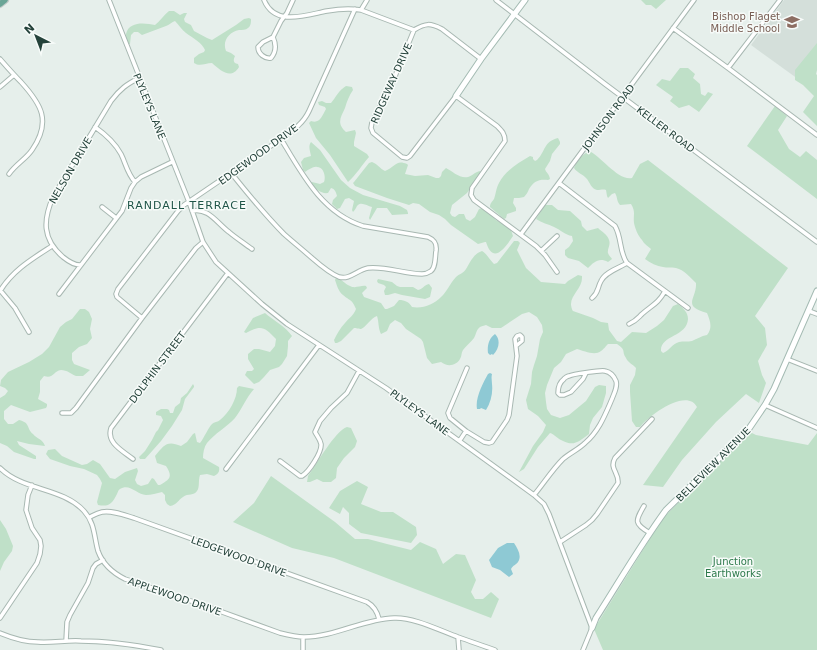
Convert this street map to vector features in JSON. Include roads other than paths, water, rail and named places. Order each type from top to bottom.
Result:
[{"type":"main road","points":[[0,4],[4,0]]},
{"type":"street","name":"PLYLEYS LANE","points":[[109,0],[189,202],[203,242],[216,262],[286,324],[386,388],[460,440],[544,504],[560,542],[592,628]]},
{"type":"street","points":[[264,0],[272,11],[284,17],[302,17],[328,11],[355,9],[414,30],[428,24],[442,29],[481,59]]},
{"type":"street","points":[[273,37],[276,47],[275,53],[271,58],[268,58],[259,52],[258,47],[263,42],[273,37],[293,0]]},
{"type":"street","points":[[361,10],[367,0]]},
{"type":"street","name":"KELLER ROAD","points":[[496,0],[817,242]]},
{"type":"street","points":[[525,0],[481,59],[456,96],[497,126],[505,135],[505,142],[472,188],[471,195],[474,200],[521,234],[541,251],[557,272]]},
{"type":"street","name":"JOHNSON ROAD","points":[[521,234],[694,0]]},
{"type":"street","points":[[728,68],[780,0]]},
{"type":"street","name":"EDGEWOOD DRIVE","points":[[142,318],[117,297],[116,292],[178,211],[281,140],[298,126],[306,117],[355,9]]},
{"type":"street","points":[[673,28],[817,135]]},
{"type":"street","name":"RIDGEWAY DRIVE","points":[[414,30],[394,81],[372,122],[371,128],[373,133],[402,158],[407,158],[456,96]]},
{"type":"street","points":[[0,59],[33,95],[42,116],[43,125],[40,137],[28,156],[9,174]]},
{"type":"street","points":[[0,87],[14,75]]},
{"type":"street","name":"NELSON DRIVE","points":[[52,246],[48,236],[46,217],[53,197],[116,94],[127,84],[139,78]]},
{"type":"street","points":[[95,127],[110,139],[121,153],[129,175],[135,182]]},
{"type":"street","points":[[232,174],[283,233],[323,267],[339,277],[349,277],[359,271],[370,268],[390,269],[423,274],[431,271],[435,264],[436,248],[433,239],[363,226],[337,214],[312,189],[281,140]]},
{"type":"street","points":[[59,294],[122,210],[135,182],[141,177],[172,162]]},
{"type":"street","points":[[559,183],[615,226],[618,231],[624,259],[627,263],[688,308]]},
{"type":"street","points":[[102,207],[116,218]]},
{"type":"street","points":[[192,211],[201,211],[211,215],[227,231],[252,248]]},
{"type":"street","points":[[541,251],[557,236]]},
{"type":"street","points":[[62,413],[71,413],[76,408],[142,318],[196,248],[203,242]]},
{"type":"street","points":[[30,332],[15,308],[0,291],[14,273],[52,246],[67,260],[80,265]]},
{"type":"street","points":[[592,298],[598,292],[600,282],[604,276],[627,263]]},
{"type":"street","name":"DOLPHIN STREET","points":[[133,459],[112,442],[110,435],[111,428],[228,273]]},
{"type":"street","name":"BELLEVIEW AVENUE","points":[[592,628],[596,618],[666,510],[748,430],[765,405],[774,389],[817,291]]},
{"type":"street","points":[[629,324],[653,306],[666,292]]},
{"type":"street","points":[[808,311],[817,314]]},
{"type":"street","points":[[226,469],[319,345]]},
{"type":"street","points":[[467,368],[448,412],[450,418],[466,431],[489,444],[492,442],[509,415],[517,365],[516,346]]},
{"type":"street","points":[[787,358],[817,371]]},
{"type":"street","points":[[280,460],[300,476],[305,475],[312,465],[321,446],[315,432],[316,428],[330,408],[347,393],[359,371]]},
{"type":"street","points":[[534,495],[564,458],[584,444],[594,434],[607,411],[616,385],[615,379],[606,371],[586,373],[568,376],[561,382],[558,393],[564,396],[571,392],[584,379],[586,373]]},
{"type":"street","points":[[765,405],[817,428]]},
{"type":"street","points":[[560,542],[586,525],[597,514],[618,483],[618,477],[613,466],[615,458],[652,419]]},
{"type":"street","points":[[460,440],[466,431]]},
{"type":"street","name":"APPLEWOOD DRIVE","points":[[0,468],[10,476],[64,497],[81,508],[90,518],[94,528],[99,553],[103,560],[110,570],[125,579],[280,633],[304,637],[319,636],[379,619],[396,617],[416,621],[496,650]]},
{"type":"street","points":[[0,618],[37,563],[40,554],[40,540],[31,524],[26,510],[28,495],[32,485]]},
{"type":"street","points":[[644,506],[638,514],[638,522],[639,526],[650,533]]},
{"type":"street","name":"LEDGEWOOD DRIVE","points":[[90,518],[102,512],[116,513],[134,518],[367,602],[376,610],[379,619]]},
{"type":"street","points":[[66,641],[67,622],[70,615],[88,583],[93,568],[96,564],[103,560]]},
{"type":"street","points":[[583,650],[592,628]]},
{"type":"street","points":[[0,633],[21,640],[33,642],[83,641],[113,643],[161,650]]},
{"type":"street","points":[[303,650],[304,637]]},
{"type":"street","points":[[458,637],[460,650]]},
{"type":"water","points":[[495,334],[499,342],[498,347],[493,355],[490,355],[488,353],[488,345],[491,338]]},
{"type":"water","points":[[488,374],[492,374],[492,394],[490,401],[486,410],[481,408],[477,409],[477,400],[480,391]]},
{"type":"water","points":[[507,543],[514,543],[520,555],[518,562],[511,569],[513,574],[509,577],[500,570],[492,567],[489,560],[498,548]]},
{"type":"place","name":"Bishop Flaget Middle School","points":[[792,22]]},
{"type":"district","name":"RANDALL TERRACE","points":[[187,205]]},
{"type":"park label","name":"Junction Earthworks","points":[[733,566]]}]
